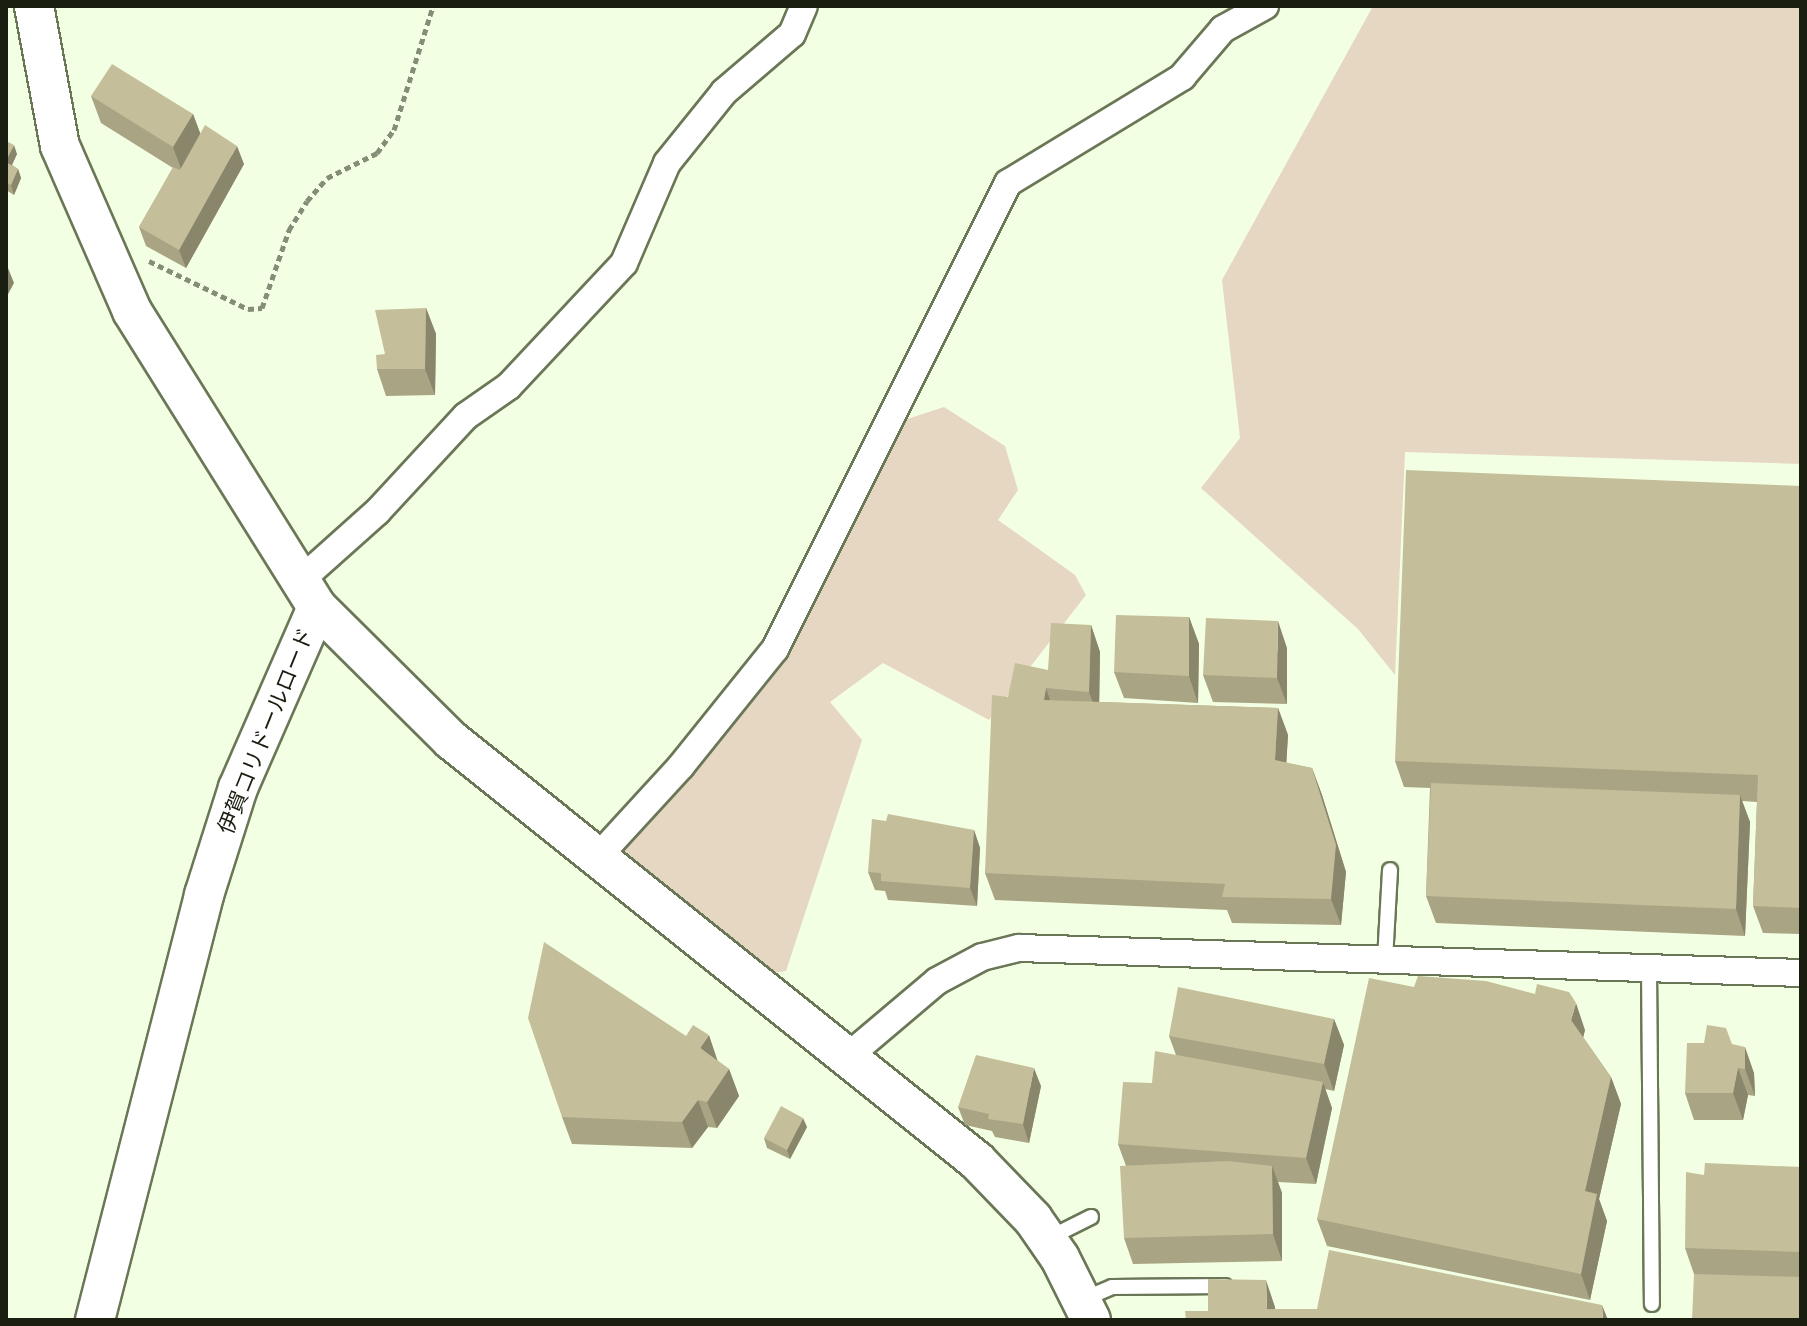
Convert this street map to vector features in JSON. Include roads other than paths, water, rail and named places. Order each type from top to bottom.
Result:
[{"type":"street","points":[[34,6],[60,146],[132,311],[310,593],[451,740],[595,860],[977,1161],[1047,1239],[1087,1310]]},
{"type":"street","points":[[310,593],[377,512],[466,416],[509,386],[624,263],[667,163],[724,92],[792,34],[804,6]]},
{"type":"street","points":[[595,860],[681,766],[775,649],[1008,183],[1182,77],[1223,29],[1265,6]]},
{"type":"street","name":"伊賀コリドールロード","points":[[95,1320],[234,801],[296,647],[310,593]]},
{"type":"street","points":[[846,1058],[937,981],[982,957],[1019,948],[1801,973]]},
{"type":"lane","points":[[1385,960],[1390,870]]},
{"type":"lane","points":[[1649,969],[1652,1304]]},
{"type":"lane","points":[[1047,1239],[1091,1217]]},
{"type":"lane","points":[[1087,1310],[1112,1287],[1238,1286]]}]
